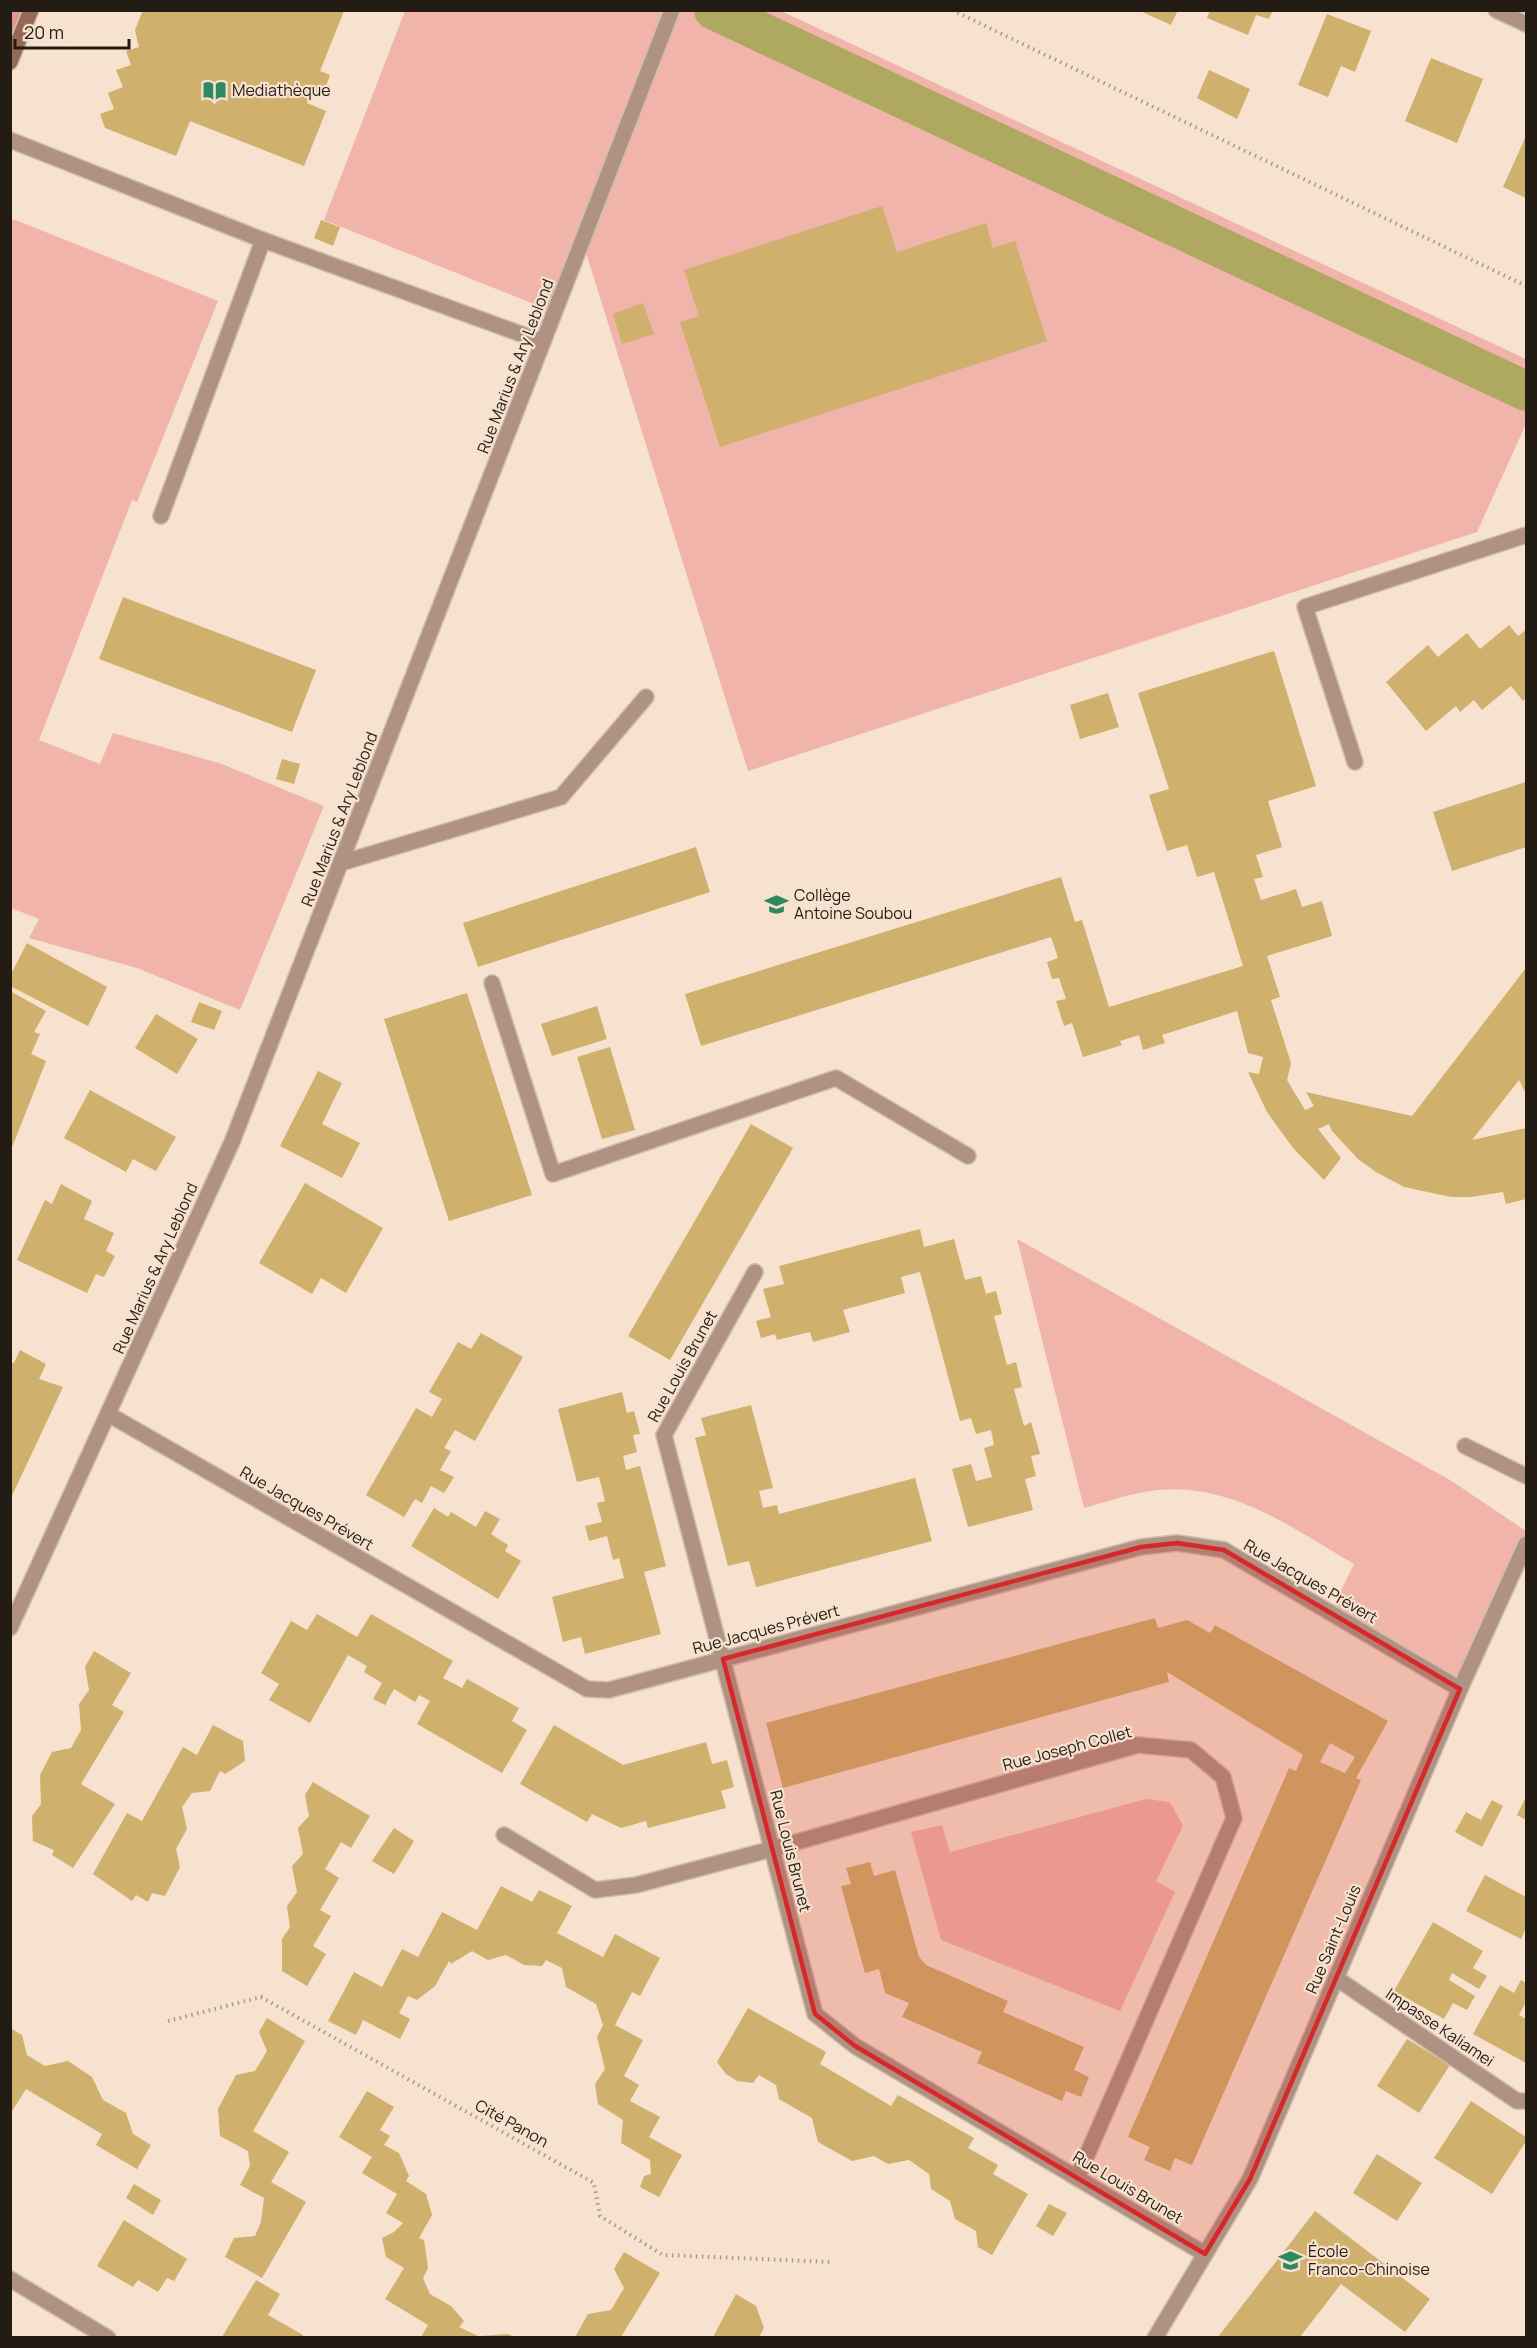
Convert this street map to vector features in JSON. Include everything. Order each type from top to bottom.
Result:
[{"type":"main road","points":[[10,62],[31,10]]},
{"type":"street","name":"Rue Marius & Ary Leblond","points":[[10,1628],[232,1142],[672,10]]},
{"type":"street","points":[[1496,10],[1527,24]]},
{"type":"street","points":[[10,141],[263,240],[543,342]]},
{"type":"street","points":[[161,516],[263,240]]},
{"type":"street","points":[[1355,762],[1305,607],[1527,535]]},
{"type":"street","points":[[341,863],[561,797],[646,696]]},
{"type":"street","points":[[492,983],[554,1174],[837,1078],[968,1156]]},
{"type":"street","name":"Rue Louis Brunet","points":[[755,1272],[663,1435],[815,2014],[855,2046],[1205,2254]]},
{"type":"street","name":"Rue Jacques Prévert","points":[[108,1414],[587,1689],[609,1690],[1141,1546],[1177,1543],[1224,1550],[1460,1689]]},
{"type":"street","points":[[1466,1446],[1527,1476]]},
{"type":"street","name":"Rue Saint-Louis","points":[[1155,2337],[1250,2179],[1460,1689],[1527,1544]]},
{"type":"street","name":"Rue Joseph Collet","points":[[504,1835],[595,1890],[636,1884],[772,1849],[1138,1745],[1191,1750],[1223,1777],[1234,1818],[1077,2178]]},
{"type":"street","name":"Impasse Kaliamei","points":[[1336,1978],[1517,2101],[1527,2101]]},
{"type":"street","points":[[10,2278],[108,2337]]},
{"type":"path","points":[[952,10],[1527,286]]},
{"type":"path","name":"Cité Panon","points":[[168,2021],[261,1997],[594,2183],[600,2216],[663,2255],[831,2262]]},
{"type":"highlighted area","points":[[1177,1543],[1224,1550],[1460,1689],[1250,2179],[1205,2254],[855,2046],[815,2014],[723,1659],[1141,1547]]},
{"type":"shaded area","points":[[11,11],[31,11],[11,62]]},
{"type":"shaded area","points":[[405,11],[781,11],[1526,359],[1526,424],[1477,532],[748,771],[583,243],[554,312],[324,220]]},
{"type":"shaded area","points":[[13,219],[218,301],[137,502],[132,500],[39,740],[100,764],[113,733],[222,764],[324,806],[240,1010],[137,968],[29,938],[39,919],[11,908],[10,226]]},
{"type":"shaded area","points":[[1017,1239],[1450,1480],[1526,1531],[1526,1544],[1460,1689],[1330,1613],[1354,1564],[1278,1519],[1225,1497],[1197,1491],[1168,1489],[1138,1493],[1084,1508]]},
{"type":"shaded area","points":[[1146,1799],[1170,1802],[1183,1826],[1156,1881],[1175,1892],[1120,2011],[941,1940],[911,1832],[942,1825],[950,1852]]},
{"type":"building","name":"Mediathèque","points":[[143,10],[344,11],[320,71],[330,75],[322,97],[311,93],[307,103],[326,111],[304,166],[190,121],[176,156],[105,128],[100,114],[114,109],[108,93],[123,87],[116,70],[131,65],[126,51],[139,47],[135,30]]},
{"type":"building","points":[[1138,10],[1178,10],[1171,25]]},
{"type":"building","points":[[1210,10],[1273,10],[1269,19],[1256,15],[1248,35],[1207,18]]},
{"type":"building","points":[[1327,14],[1371,31],[1355,72],[1341,66],[1328,97],[1298,85]]},
{"type":"building","points":[[1431,58],[1483,79],[1457,143],[1405,121]]},
{"type":"building","points":[[1209,70],[1250,89],[1237,119],[1197,98]]},
{"type":"building","points":[[1526,136],[1526,198],[1503,187]]},
{"type":"building","points":[[882,206],[897,252],[986,223],[993,248],[1015,241],[1047,341],[720,447],[680,322],[699,316],[684,270]]},
{"type":"building","points":[[321,220],[340,227],[333,246],[314,238]]},
{"type":"building","points":[[643,303],[654,334],[622,344],[613,314]]},
{"type":"building","points":[[123,597],[316,670],[292,732],[99,659]]},
{"type":"building","points":[[1509,625],[1518,636],[1526,630],[1526,698],[1523,701],[1511,686],[1482,710],[1474,700],[1460,712],[1456,706],[1426,731],[1386,682],[1428,645],[1438,657],[1467,633],[1480,649]]},
{"type":"building","points":[[1274,651],[1316,786],[1268,801],[1282,847],[1256,855],[1263,877],[1254,879],[1261,900],[1296,889],[1302,907],[1322,901],[1332,936],[1267,956],[1280,997],[1271,1000],[1291,1063],[1287,1080],[1305,1110],[1314,1106],[1306,1092],[1412,1116],[1526,968],[1526,1094],[1519,1080],[1472,1140],[1526,1128],[1526,1199],[1506,1204],[1503,1192],[1471,1197],[1451,1197],[1404,1187],[1358,1159],[1332,1131],[1329,1124],[1318,1129],[1341,1158],[1324,1180],[1293,1148],[1267,1112],[1248,1072],[1259,1074],[1263,1057],[1248,1053],[1237,1011],[1162,1035],[1165,1043],[1143,1050],[1139,1035],[1120,1041],[1122,1045],[1083,1057],[1072,1023],[1064,1026],[1056,1001],[1066,999],[1059,978],[1052,979],[1047,962],[1058,958],[1051,937],[701,1046],[685,994],[1061,877],[1075,922],[1082,920],[1109,1007],[1243,966],[1214,872],[1197,877],[1187,845],[1167,851],[1149,795],[1169,789],[1138,693]]},
{"type":"building","points":[[1108,693],[1119,727],[1080,739],[1070,705]]},
{"type":"building","points":[[282,759],[300,764],[294,784],[276,779]]},
{"type":"building","points":[[1526,782],[1526,847],[1452,871],[1433,812]]},
{"type":"building","points":[[696,847],[710,892],[478,967],[463,923]]},
{"type":"building","points":[[27,943],[107,987],[88,1026],[10,986],[10,976]]},
{"type":"building","points":[[10,991],[46,1011],[34,1032],[40,1034],[31,1054],[46,1061],[11,1150]]},
{"type":"building","points":[[467,993],[532,1195],[449,1221],[384,1019]]},
{"type":"building","points":[[199,1002],[222,1011],[214,1030],[191,1022]]},
{"type":"building","points":[[597,1006],[607,1039],[552,1056],[541,1024]]},
{"type":"building","points":[[156,1014],[198,1039],[177,1074],[135,1048]]},
{"type":"building","points":[[610,1047],[635,1130],[602,1139],[577,1057]]},
{"type":"building","points":[[318,1071],[342,1083],[322,1124],[360,1143],[342,1178],[280,1146]]},
{"type":"building","points":[[90,1090],[176,1137],[156,1171],[133,1159],[126,1172],[64,1138]]},
{"type":"building","points":[[751,1124],[793,1148],[670,1360],[628,1336]]},
{"type":"building","points":[[305,1183],[383,1228],[346,1293],[321,1278],[312,1294],[259,1263]]},
{"type":"building","points":[[61,1184],[92,1201],[84,1219],[114,1233],[106,1251],[115,1256],[104,1277],[96,1274],[87,1293],[17,1260],[45,1200],[52,1204]]},
{"type":"building","points":[[920,1229],[924,1247],[954,1239],[965,1280],[981,1276],[986,1294],[996,1291],[1002,1314],[994,1316],[1007,1365],[1016,1362],[1022,1387],[1014,1389],[1024,1426],[1031,1422],[1040,1454],[1031,1456],[1036,1476],[1025,1479],[1033,1510],[968,1527],[952,1469],[971,1464],[976,1481],[992,1477],[984,1448],[994,1445],[991,1430],[976,1434],[971,1418],[960,1421],[920,1272],[901,1277],[905,1293],[843,1310],[850,1332],[813,1342],[810,1332],[777,1340],[775,1334],[761,1338],[756,1321],[771,1317],[763,1289],[784,1284],[779,1266]]},
{"type":"building","points":[[481,1333],[523,1357],[475,1441],[455,1430],[444,1448],[451,1451],[440,1470],[454,1477],[444,1493],[431,1486],[422,1503],[415,1499],[404,1517],[366,1495],[416,1408],[432,1417],[442,1399],[429,1392],[458,1342],[471,1349]]},
{"type":"building","points":[[20,1350],[46,1364],[39,1379],[63,1387],[10,1500],[10,1362],[14,1363]]},
{"type":"building","points":[[622,1392],[627,1413],[634,1411],[640,1434],[633,1435],[637,1452],[623,1456],[626,1470],[640,1466],[666,1566],[644,1572],[661,1634],[585,1654],[581,1637],[563,1642],[552,1597],[624,1578],[619,1558],[613,1560],[607,1536],[589,1541],[585,1526],[602,1522],[597,1503],[605,1501],[599,1477],[577,1482],[558,1409]]},
{"type":"building","points":[[751,1405],[773,1488],[759,1491],[763,1508],[777,1505],[779,1514],[915,1478],[932,1541],[756,1587],[749,1561],[728,1566],[695,1438],[706,1435],[701,1418]]},
{"type":"building","points":[[434,1508],[448,1517],[451,1512],[476,1527],[485,1511],[500,1519],[491,1534],[508,1545],[505,1551],[521,1561],[498,1599],[411,1546]]},
{"type":"building","points":[[317,1614],[357,1637],[371,1614],[453,1661],[443,1678],[462,1688],[467,1679],[519,1708],[512,1721],[527,1730],[502,1773],[417,1724],[430,1701],[419,1695],[415,1702],[394,1689],[385,1705],[373,1699],[382,1683],[364,1672],[367,1666],[348,1655],[310,1723],[269,1700],[279,1684],[261,1673],[291,1621],[307,1630]]},
{"type":"building","points":[[1155,1618],[1158,1628],[1187,1620],[1210,1633],[1215,1625],[1388,1721],[1356,1778],[1361,1780],[1192,2165],[1175,2158],[1170,2171],[1144,2160],[1150,2147],[1128,2137],[1289,1768],[1296,1771],[1303,1755],[1167,1672],[1169,1682],[783,1788],[766,1723]],"holes":[[[1330,1743],[1355,1757],[1345,1773],[1320,1762]]]},
{"type":"building","points":[[94,1651],[131,1673],[112,1705],[124,1712],[81,1784],[115,1804],[73,1868],[52,1855],[54,1850],[33,1841],[32,1816],[41,1804],[40,1775],[52,1752],[71,1748],[81,1730],[79,1704],[89,1690],[85,1667]]},
{"type":"building","points":[[213,1725],[243,1741],[245,1761],[225,1774],[220,1771],[210,1791],[192,1793],[182,1807],[187,1829],[176,1849],[180,1867],[165,1896],[152,1893],[148,1902],[136,1895],[132,1901],[93,1874],[127,1813],[142,1821],[183,1747],[197,1755]]},
{"type":"building","points":[[554,1725],[623,1765],[706,1742],[712,1764],[727,1760],[734,1787],[721,1791],[726,1808],[648,1828],[646,1821],[621,1828],[592,1814],[587,1822],[520,1784]]},
{"type":"building","points":[[313,1782],[370,1816],[351,1848],[341,1842],[325,1869],[339,1878],[320,1910],[331,1916],[313,1946],[326,1954],[307,1986],[282,1971],[282,1939],[290,1927],[287,1906],[297,1892],[292,1866],[303,1854],[298,1828],[309,1816],[305,1795]]},
{"type":"building","points":[[1492,1800],[1503,1806],[1482,1847],[1455,1832],[1466,1812],[1481,1820]]},
{"type":"building","points":[[1526,1800],[1526,1820],[1517,1815]]},
{"type":"building","points":[[394,1828],[414,1841],[394,1874],[372,1861]]},
{"type":"building","points":[[870,1862],[874,1876],[895,1870],[919,1957],[926,1965],[1008,2001],[1003,2012],[1084,2047],[1074,2070],[1089,2077],[1081,2097],[1066,2091],[1062,2101],[977,2063],[982,2052],[902,2017],[909,2003],[885,1993],[879,1969],[865,1973],[841,1886],[851,1884],[846,1868]]},
{"type":"building","points":[[1485,1875],[1526,1897],[1526,1928],[1521,1939],[1466,1911]]},
{"type":"building","points":[[501,1886],[532,1902],[539,1890],[572,1906],[557,1933],[603,1957],[615,1934],[660,1958],[640,1996],[632,1992],[615,2025],[643,2040],[624,2076],[639,2085],[630,2101],[660,2117],[649,2137],[682,2155],[659,2197],[640,2187],[644,2176],[651,2174],[650,2160],[621,2143],[623,2120],[598,2104],[595,2084],[605,2069],[597,2037],[603,2025],[596,2004],[566,1987],[562,1968],[546,1960],[542,1966],[524,1965],[506,1955],[488,1960],[472,1951],[451,1964],[449,1961],[435,1986],[417,2000],[408,1996],[399,2013],[410,2019],[400,2039],[363,2020],[356,2035],[328,2021],[354,1972],[382,1987],[402,1949],[418,1957],[442,1912],[477,1930]]},
{"type":"building","points":[[1433,1922],[1483,1951],[1473,1968],[1487,1976],[1479,1989],[1452,1973],[1449,1980],[1475,1996],[1467,2010],[1453,2003],[1444,2019],[1394,1991]]},
{"type":"building","points":[[1521,1980],[1526,1983],[1526,2002],[1519,2015],[1526,2019],[1526,2063],[1473,2034],[1500,1985],[1514,1993]]},
{"type":"building","points":[[748,2008],[826,2052],[820,2064],[891,2106],[898,2095],[974,2138],[968,2148],[998,2165],[993,2174],[1028,2194],[992,2255],[978,2247],[976,2231],[955,2219],[950,2201],[931,2189],[929,2174],[909,2160],[888,2164],[874,2156],[852,2161],[818,2142],[812,2118],[779,2099],[776,2085],[759,2075],[753,2083],[737,2081],[726,2074],[717,2062]]},
{"type":"building","points":[[267,2018],[305,2041],[253,2131],[289,2152],[271,2182],[306,2202],[262,2278],[225,2257],[234,2238],[255,2236],[261,2222],[264,2198],[240,2185],[250,2166],[248,2151],[220,2136],[218,2109],[236,2075],[255,2071],[267,2051],[259,2032]]},
{"type":"building","points":[[10,2028],[22,2035],[27,2055],[45,2066],[68,2061],[92,2077],[103,2100],[126,2113],[133,2134],[151,2145],[137,2169],[96,2145],[102,2134],[26,2089],[12,2111],[10,2110]]},
{"type":"building","points":[[1407,2039],[1450,2065],[1419,2113],[1377,2086]]},
{"type":"building","points":[[367,2091],[394,2107],[380,2130],[390,2136],[384,2145],[399,2153],[409,2176],[406,2181],[426,2194],[432,2215],[419,2238],[424,2240],[428,2268],[423,2278],[430,2294],[451,2306],[464,2321],[459,2327],[480,2337],[421,2337],[428,2325],[385,2299],[404,2268],[386,2257],[382,2238],[394,2232],[403,2223],[386,2213],[397,2194],[362,2173],[372,2157],[339,2137]]},
{"type":"building","points":[[1471,2101],[1526,2137],[1526,2141],[1492,2194],[1434,2158]]},
{"type":"building","points":[[1377,2154],[1422,2183],[1397,2221],[1353,2193]]},
{"type":"building","points":[[134,2184],[161,2200],[153,2215],[126,2198]]},
{"type":"building","points":[[1049,2204],[1067,2213],[1053,2236],[1036,2226]]},
{"type":"building","points":[[1315,2211],[1430,2299],[1405,2332],[1341,2284],[1300,2337],[1218,2337]]},
{"type":"building","points":[[124,2220],[187,2259],[174,2281],[167,2278],[158,2292],[138,2280],[133,2287],[97,2266]]},
{"type":"building","points":[[624,2252],[660,2273],[621,2337],[575,2337],[588,2314],[611,2310],[624,2288],[614,2269]]},
{"type":"building","points":[[256,2280],[280,2294],[268,2315],[303,2335],[302,2337],[222,2337]]},
{"type":"building","points":[[736,2294],[756,2306],[764,2328],[759,2337],[713,2337]]},
{"type":"building","points":[[508,2334],[515,2337],[480,2337]]},
{"type":"waterway","points":[[714,10],[1526,391]]},
{"type":"place","name":"Mediathèque","points":[[214,90]]},
{"type":"place","name":"Collège Antoine Soubou","points":[[776,904]]},
{"type":"place","name":"École Franco-Chinoise","points":[[1290,2260]]}]
